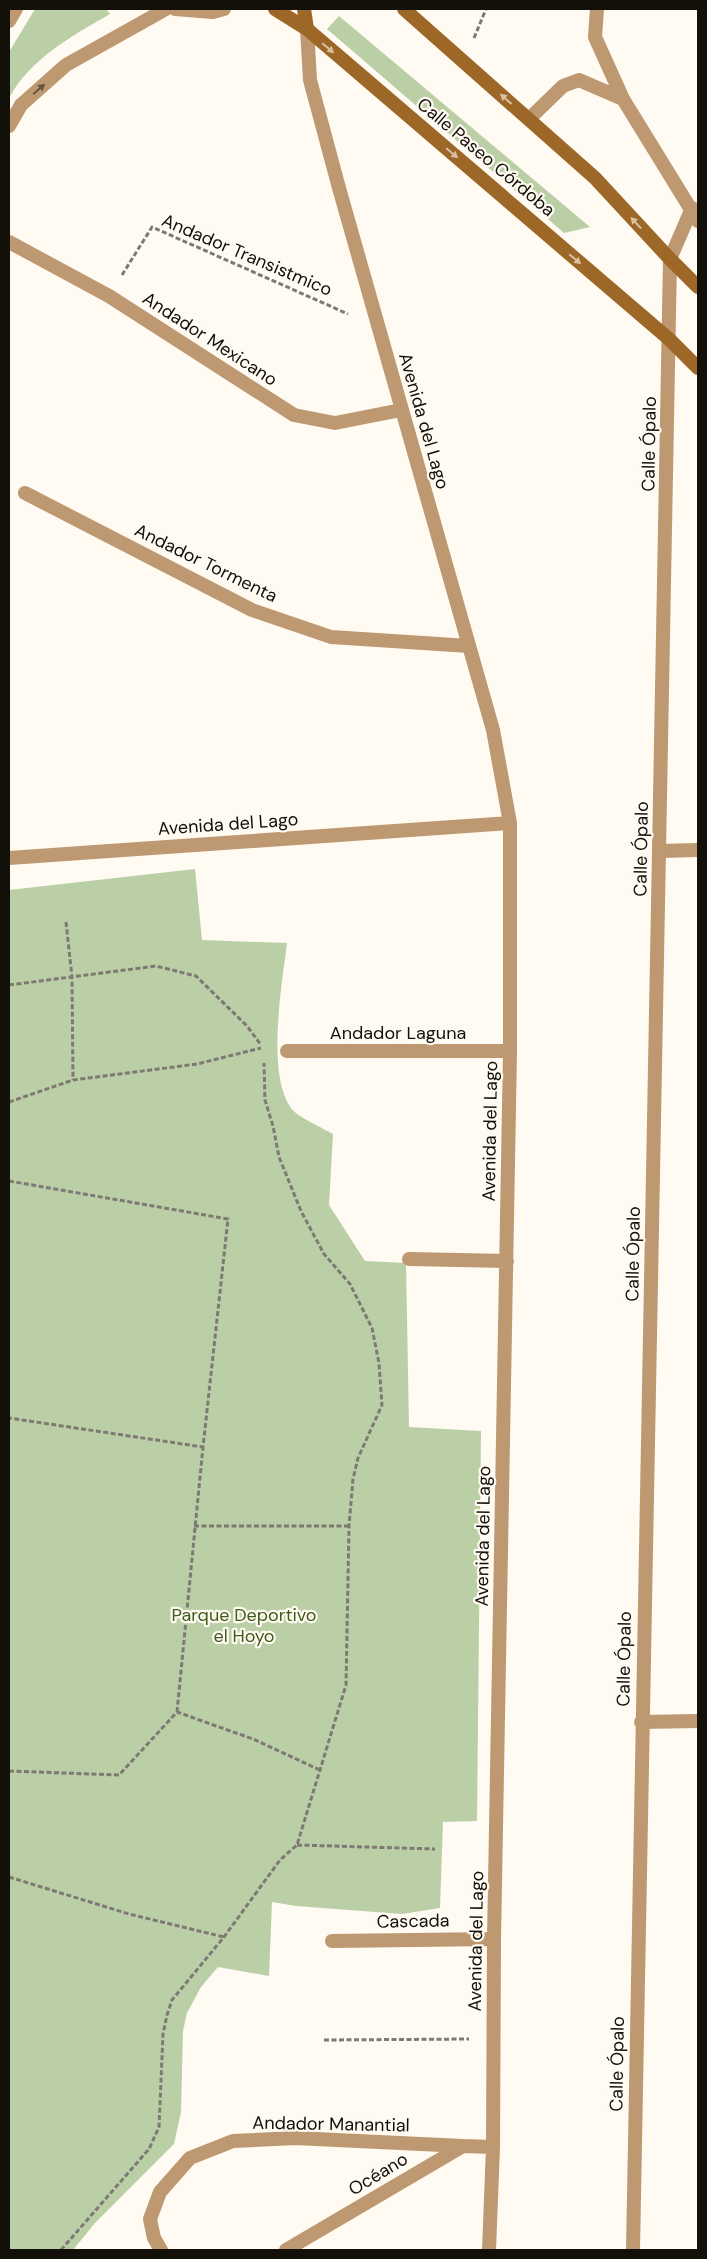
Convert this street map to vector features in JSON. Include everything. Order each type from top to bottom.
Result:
[{"type":"main road","name":"Calle Paseo Córdoba","points":[[275,9],[307,30],[669,339],[698,368]]},
{"type":"main road","points":[[304,9],[307,30]]},
{"type":"main road","points":[[404,9],[595,178],[670,259],[698,286]]},
{"type":"street","points":[[9,21],[16,9]]},
{"type":"street","points":[[9,126],[21,104],[66,65],[166,9]]},
{"type":"street","points":[[175,9],[213,12],[224,9]]},
{"type":"street","points":[[597,9],[595,37],[623,99],[692,208],[698,221]]},
{"type":"street","name":"Avenida del Lago","points":[[307,30],[310,80],[401,410],[493,730],[510,823],[510,1051],[507,1260],[494,1938],[493,2146],[489,2250]]},
{"type":"street","points":[[529,119],[564,86],[579,80],[623,99]]},
{"type":"street","points":[[670,259],[692,208]]},
{"type":"street","name":"Andador Mexicano","points":[[9,242],[109,296],[294,415],[335,423],[401,410]]},
{"type":"street","name":"Calle Ópalo","points":[[633,2250],[641,1722],[660,850],[670,259]]},
{"type":"street","name":"Andador Tormenta","points":[[25,493],[252,610],[331,637],[469,646]]},
{"type":"street","name":"Avenida del Lago","points":[[9,858],[510,823]]},
{"type":"street","points":[[660,850],[698,850]]},
{"type":"street","name":"Andador Laguna","points":[[287,1052],[510,1051]]},
{"type":"street","points":[[409,1259],[507,1260]]},
{"type":"street","points":[[641,1722],[698,1721]]},
{"type":"street","name":"Cascada","points":[[332,1941],[494,1938]]},
{"type":"street","name":"Andador Manantial","points":[[161,2250],[154,2238],[150,2219],[160,2192],[190,2158],[233,2141],[295,2138],[463,2146]]},
{"type":"street","points":[[463,2146],[493,2146]]},
{"type":"street","name":"Océano","points":[[286,2250],[463,2146]]},
{"type":"path","name":"Andador Transistmico","points":[[109,296],[152,227],[379,327]]},
{"type":"path","points":[[66,922],[72,977],[74,1080]]},
{"type":"path","points":[[9,985],[156,966],[196,976],[246,1026],[263,1047],[264,1100],[273,1126],[279,1157],[305,1220],[324,1254],[350,1284],[368,1321],[380,1363],[382,1405],[358,1458],[353,1479],[349,1526],[346,1684],[297,1845],[280,1860],[224,1936],[172,2000],[163,2034],[159,2127],[149,2149],[61,2250]]},
{"type":"path","points":[[9,1102],[74,1080],[197,1064],[263,1047]]},
{"type":"path","points":[[9,1181],[228,1219],[202,1447],[177,1712],[120,1776],[9,1771]]},
{"type":"path","points":[[9,1418],[202,1447]]},
{"type":"path","points":[[194,1526],[349,1526]]},
{"type":"path","points":[[177,1712],[253,1739],[320,1770]]},
{"type":"path","points":[[297,1845],[435,1849]]},
{"type":"path","points":[[9,1878],[129,1914],[224,1936]]},
{"type":"path","points":[[324,2040],[494,2039]]},
{"type":"green space","points":[[35,9],[106,9],[110,14],[54,49],[29,71],[9,98],[9,52]]},
{"type":"green space","points":[[339,16],[590,227],[564,233],[327,29]]},
{"type":"green space","name":"Parque Deportivo el Hoyo","points":[[195,869],[202,940],[287,943],[279,1004],[277,1051],[283,1093],[294,1111],[304,1119],[333,1134],[329,1205],[365,1261],[406,1263],[409,1427],[481,1431],[477,1821],[443,1822],[440,1908],[402,1914],[296,1906],[272,1902],[269,1976],[218,1967],[201,1987],[187,2013],[183,2031],[181,2112],[174,2144],[95,2223],[73,2250],[9,2250],[9,890]]}]
